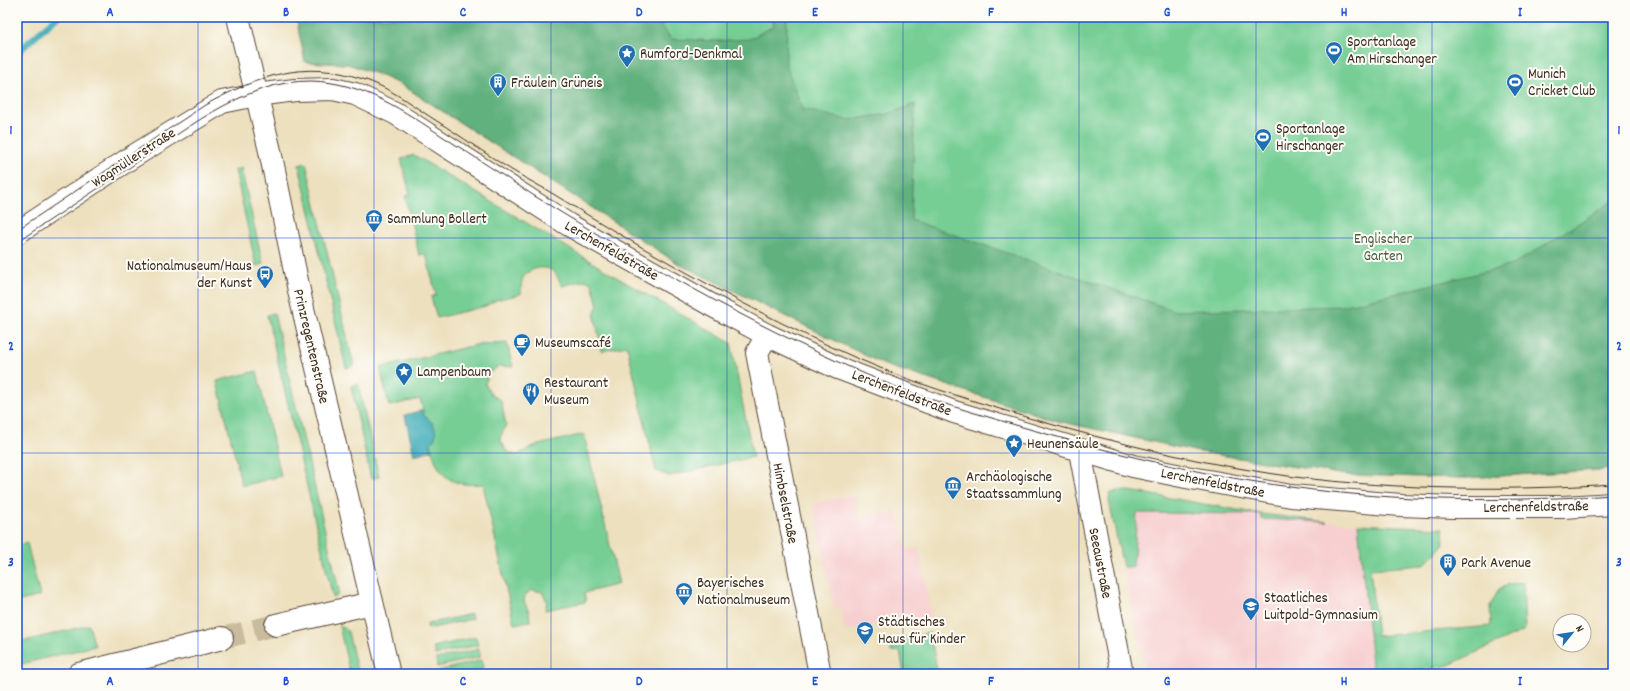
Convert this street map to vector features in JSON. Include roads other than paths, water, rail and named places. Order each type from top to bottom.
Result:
[{"type":"street","name":"Prinzregentenstraße","points":[[238,17],[270,151],[301,300],[389,674]]},
{"type":"street","name":"Lerchenfeldstraße","points":[[256,95],[295,90],[333,89],[355,94],[380,105],[569,225],[678,288],[767,335],[838,368],[916,399],[1080,451],[1133,466],[1291,496],[1346,501],[1453,507],[1564,507],[1613,504]]},
{"type":"street","name":"Wagmüllerstraße","points":[[17,233],[206,110],[222,102],[256,95]]},
{"type":"street","name":"Himbselstraße","points":[[767,335],[757,352],[820,674]]},
{"type":"street","name":"Seeaustraße","points":[[1080,451],[1122,674]]},
{"type":"street","points":[[276,625],[372,603]]},
{"type":"street","points":[[79,674],[222,638]]},
{"type":"water","points":[[423,410],[424,416],[431,421],[435,428],[436,436],[431,443],[432,450],[414,455],[405,415]]},
{"type":"waterway","points":[[17,53],[57,17]]},
{"type":"tunnel","points":[[222,638],[276,625]]},
{"type":"tram line","points":[[17,230],[205,105],[225,95],[244,86],[281,74],[300,71],[341,73],[372,82],[405,100],[516,173],[642,248],[752,308],[858,359],[957,396],[1095,436],[1194,460],[1295,477],[1374,485],[1454,488],[1534,488],[1613,484]]},
{"type":"tram line","points":[[17,242],[190,126],[237,99],[261,89],[286,83],[311,81],[330,83],[365,92],[398,108],[533,195],[645,262],[734,311],[858,371],[896,387],[948,405],[1052,436],[1120,454],[1222,476],[1291,487],[1371,496],[1492,500],[1613,495]]},
{"type":"place","name":"Sportanlage Am Hirschanger","points":[[1334,65]]},
{"type":"place","name":"Rumford-Denkmal","points":[[627,68]]},
{"type":"place","name":"Fräulein Grüneis","points":[[498,97]]},
{"type":"place","name":"Munich Cricket Club","points":[[1515,97]]},
{"type":"place","name":"Sportanlage Hirschanger","points":[[1263,152]]},
{"type":"place","name":"Sammlung Bollert","points":[[374,233]]},
{"type":"place","name":"Nationalmuseum/Haus der Kunst","points":[[265,289]]},
{"type":"place","name":"Museumscafé","points":[[522,357]]},
{"type":"place","name":"Lampenbaum","points":[[404,386]]},
{"type":"place","name":"Restaurant Museum","points":[[531,406]]},
{"type":"place","name":"Heunensäule","points":[[1014,458]]},
{"type":"place","name":"Archäologische Staatssammlung","points":[[953,500]]},
{"type":"place","name":"Park Avenue","points":[[1448,577]]},
{"type":"place","name":"Bayerisches Nationalmuseum","points":[[684,606]]},
{"type":"place","name":"Staatliches Luitpold-Gymnasium","points":[[1251,621]]},
{"type":"place","name":"Städtisches Haus für Kinder","points":[[865,645]]},
{"type":"park label","name":"Englischer Garten","points":[[1383,246]]}]
